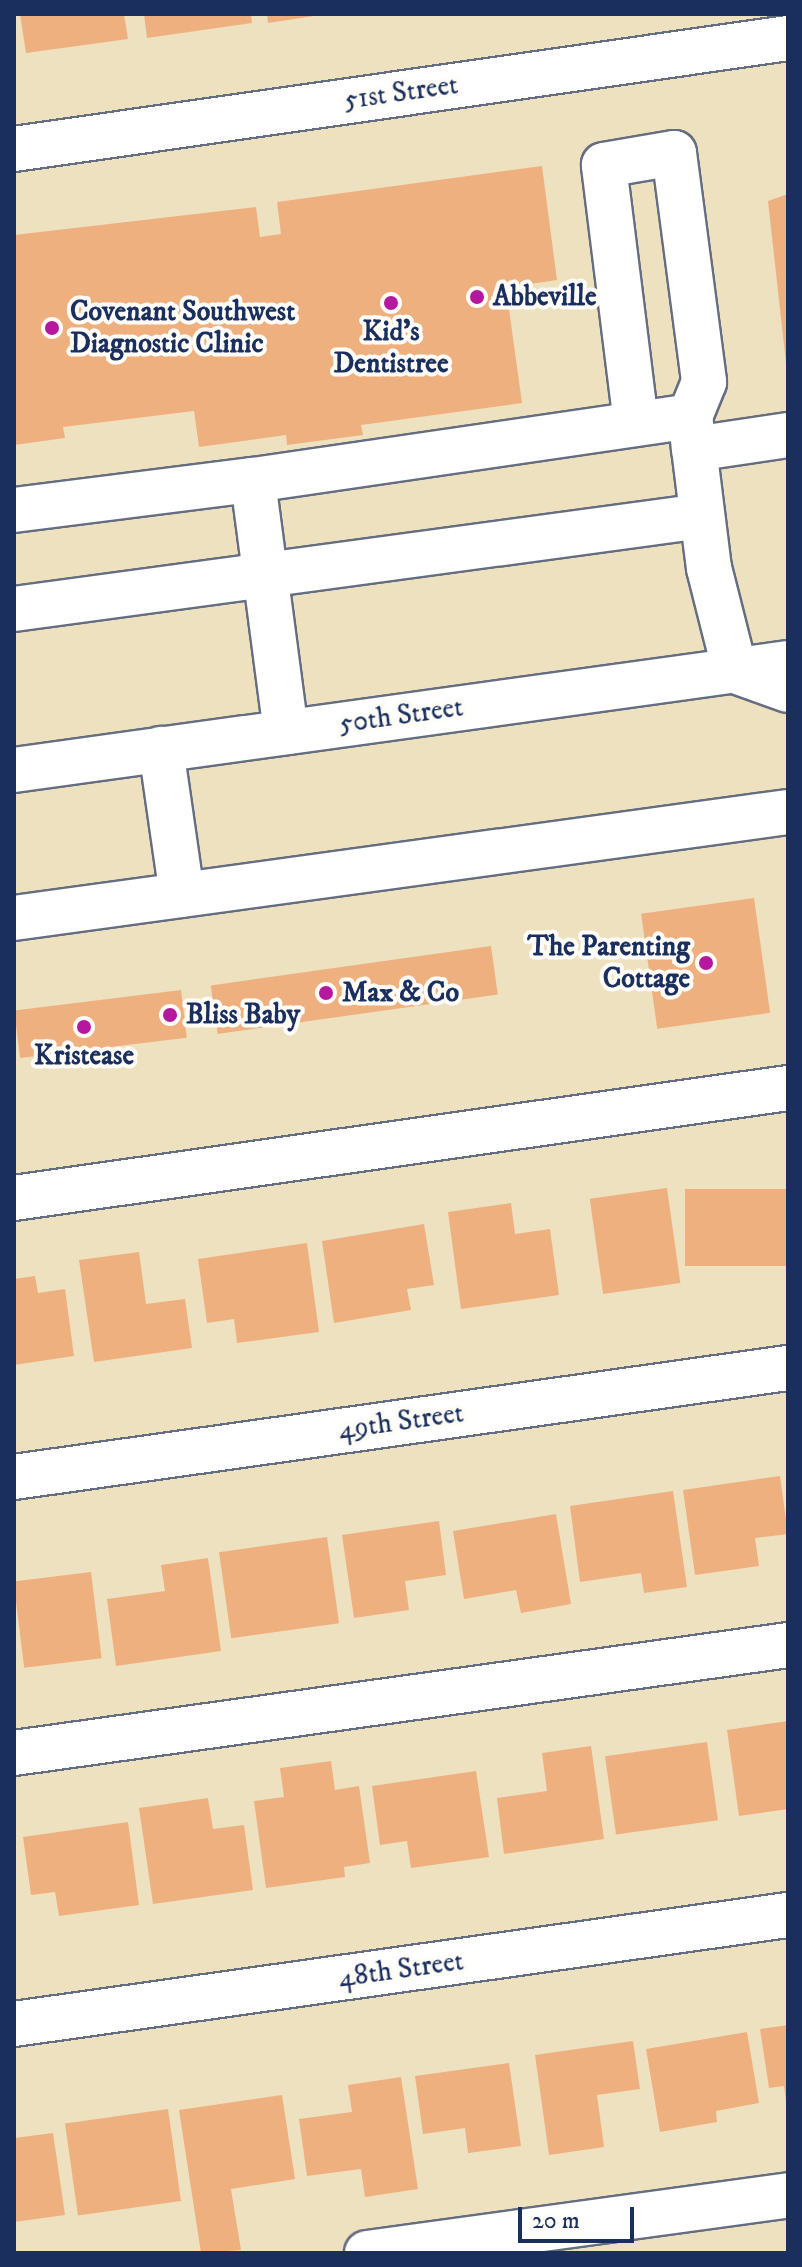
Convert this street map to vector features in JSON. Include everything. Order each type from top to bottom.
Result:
[{"type":"street","name":"51st Street","points":[[14,149],[788,38]]},
{"type":"street","points":[[636,423],[604,165],[674,153],[704,382],[692,432],[702,516],[735,671],[788,690]]},
{"type":"street","points":[[14,510],[253,480],[636,423],[692,432],[788,435]]},
{"type":"street","points":[[253,480],[286,732]]},
{"type":"street","points":[[14,609],[702,516]]},
{"type":"street","name":"50th Street","points":[[14,770],[788,663]]},
{"type":"street","points":[[161,749],[182,894]]},
{"type":"street","points":[[14,918],[788,812]]},
{"type":"street","points":[[14,1198],[788,1088]]},
{"type":"street","name":"49th Street","points":[[14,1477],[788,1368]]},
{"type":"street","points":[[14,1753],[788,1645]]},
{"type":"street","name":"48th Street","points":[[14,2024],[788,1915]]},
{"type":"street","points":[[367,2253],[788,2195]]},
{"type":"building","points":[[20,14],[124,14],[128,39],[26,53]]},
{"type":"building","points":[[144,14],[251,14],[252,23],[147,38]]},
{"type":"building","points":[[267,14],[314,14],[314,16],[268,23]]},
{"type":"building","points":[[542,166],[557,280],[516,286],[519,308],[509,309],[522,403],[361,425],[363,435],[287,445],[286,435],[199,447],[194,411],[63,427],[65,438],[14,445],[14,235],[256,207],[260,237],[281,234],[277,202]]},
{"type":"building","points":[[788,194],[788,363],[786,363],[768,201]]},
{"type":"building","name":"The Parenting Cottage","points":[[754,898],[770,1013],[657,1029],[641,914]]},
{"type":"building","points":[[491,946],[498,995],[218,1034],[211,985]]},
{"type":"building","points":[[181,990],[187,1038],[20,1058],[14,1010]]},
{"type":"building","points":[[667,1188],[680,1283],[603,1294],[590,1199]]},
{"type":"building","points":[[685,1189],[788,1189],[788,1266],[685,1266]]},
{"type":"building","points":[[511,1203],[515,1234],[550,1229],[559,1295],[461,1309],[448,1212]]},
{"type":"building","points":[[424,1224],[434,1285],[407,1289],[411,1310],[334,1323],[322,1241]]},
{"type":"building","points":[[307,1243],[319,1332],[237,1343],[234,1319],[207,1323],[198,1259]]},
{"type":"building","points":[[139,1252],[146,1304],[185,1299],[192,1348],[94,1362],[79,1260]]},
{"type":"building","points":[[35,1276],[38,1293],[65,1289],[74,1356],[14,1365],[14,1279]]},
{"type":"building","points":[[780,1476],[788,1534],[755,1538],[759,1566],[695,1575],[683,1490]]},
{"type":"building","points":[[673,1491],[687,1587],[644,1593],[641,1573],[580,1582],[570,1506]]},
{"type":"building","points":[[556,1514],[571,1604],[521,1613],[516,1590],[464,1599],[453,1531]]},
{"type":"building","points":[[439,1521],[446,1575],[405,1581],[409,1610],[354,1618],[342,1535]]},
{"type":"building","points":[[327,1537],[339,1623],[231,1638],[219,1552]]},
{"type":"building","points":[[208,1558],[221,1651],[116,1666],[107,1599],[165,1591],[161,1565]]},
{"type":"building","points":[[91,1572],[102,1658],[24,1668],[14,1581]]},
{"type":"building","points":[[788,1721],[788,1809],[739,1816],[727,1730]]},
{"type":"building","points":[[707,1742],[718,1820],[616,1835],[605,1756]]},
{"type":"building","points":[[591,1746],[604,1839],[504,1854],[497,1798],[547,1791],[542,1753]]},
{"type":"building","points":[[331,1761],[335,1790],[359,1786],[370,1863],[344,1867],[345,1877],[266,1888],[254,1801],[284,1797],[280,1768]]},
{"type":"building","points":[[476,1771],[489,1857],[411,1868],[407,1841],[380,1845],[372,1786]]},
{"type":"building","points":[[208,1798],[213,1829],[244,1825],[253,1890],[153,1904],[139,1808]]},
{"type":"building","points":[[128,1822],[139,1905],[59,1916],[55,1892],[31,1895],[23,1837]]},
{"type":"building","points":[[788,2025],[786,2101],[784,2086],[769,2088],[760,2029]]},
{"type":"building","points":[[747,2032],[759,2103],[716,2111],[717,2122],[660,2132],[646,2049]]},
{"type":"building","points":[[633,2041],[640,2089],[597,2095],[604,2147],[549,2155],[535,2055]]},
{"type":"building","points":[[509,2063],[521,2146],[468,2153],[465,2128],[423,2134],[415,2076]]},
{"type":"building","points":[[401,2077],[418,2189],[365,2197],[361,2169],[307,2176],[299,2119],[352,2112],[348,2085]]},
{"type":"building","points":[[282,2095],[295,2179],[231,2189],[241,2250],[201,2253],[179,2110]]},
{"type":"building","points":[[168,2109],[181,2201],[78,2216],[65,2123]]},
{"type":"building","points":[[53,2133],[65,2215],[14,2222],[14,2138]]},
{"type":"place","name":"Abbeville","points":[[477,297]]},
{"type":"place","name":"Kid's Dentistree","points":[[391,303]]},
{"type":"place","name":"Covenant Southwest Diagnostic Clinic","points":[[52,328]]},
{"type":"place","name":"The Parenting Cottage","points":[[706,963]]},
{"type":"place","name":"Max & Co","points":[[326,993]]},
{"type":"place","name":"Bliss Baby","points":[[170,1015]]},
{"type":"place","name":"Kristease","points":[[84,1027]]}]
